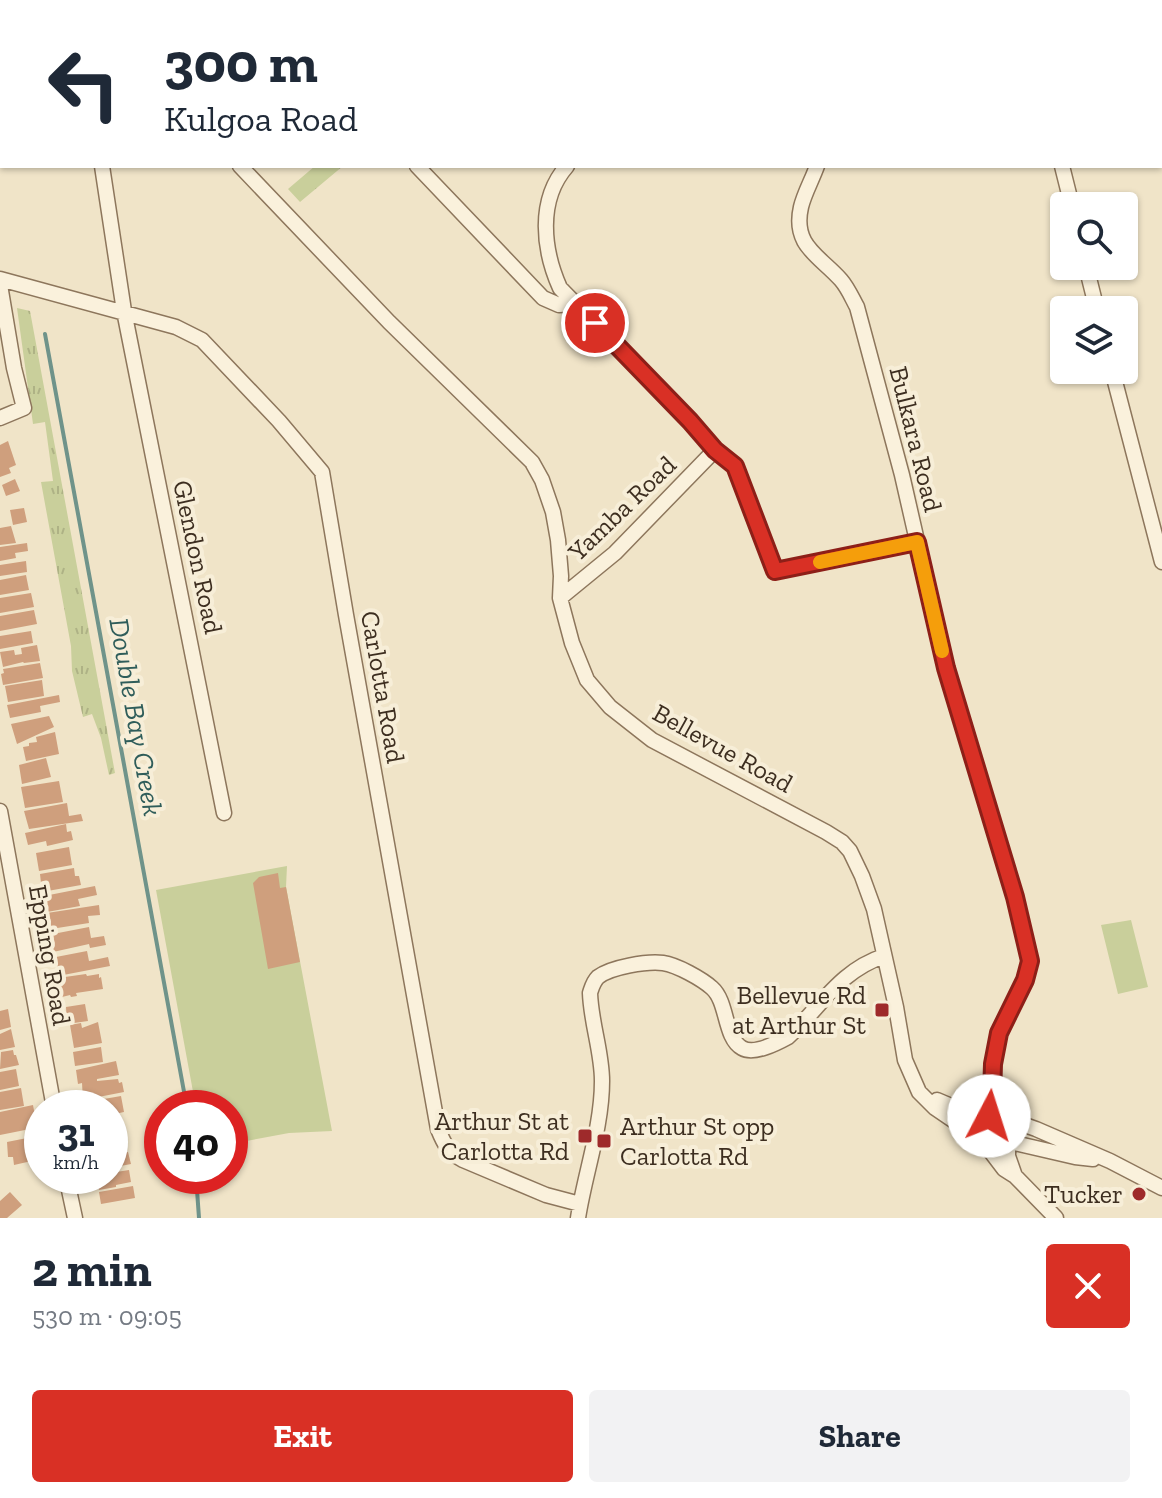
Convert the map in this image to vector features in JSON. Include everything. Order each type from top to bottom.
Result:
[{"type":"street","name":"Glendon Road","points":[[102,168],[124,311],[224,813]]},
{"type":"street","name":"Bellevue Road","points":[[242,168],[389,322],[532,462],[553,512],[559,552],[560,598],[572,643],[587,680],[610,707],[652,740],[826,832],[850,851],[874,909],[905,1060],[919,1092],[935,1108],[984,1142],[1004,1169],[1015,1176],[1056,1218]]},
{"type":"street","points":[[419,168],[543,298],[559,305],[575,304]]},
{"type":"street","points":[[565,168],[550,199],[545,237],[551,268],[560,288],[715,450],[735,466],[775,571],[917,542]]},
{"type":"street","name":"Bulkara Road","points":[[816,168],[801,207],[799,230],[807,248],[844,283],[857,307],[902,475],[946,668],[1015,897],[1030,961],[1025,980],[999,1033],[993,1064],[992,1095],[997,1117]]},
{"type":"street","points":[[1062,168],[1068,192]]},
{"type":"street","name":"Carlotta Road","points":[[0,279],[124,311],[176,327],[202,340],[279,421],[322,472],[438,1129],[450,1153],[579,1211]]},
{"type":"street","points":[[0,285],[24,408],[0,418]]},
{"type":"street","points":[[1116,384],[1162,562]]},
{"type":"street","name":"Yamba Road","points":[[560,598],[615,553],[715,450]]},
{"type":"street","name":"Epping Road","points":[[0,811],[51,1090]]},
{"type":"street","points":[[579,1211],[602,1089],[590,993],[593,983],[601,975],[644,963],[673,965],[713,989],[735,1041],[741,1048],[750,1050],[788,1037],[848,974],[884,956]]},
{"type":"street","points":[[919,1092],[957,1109],[1036,1129],[1110,1161],[1162,1188]]},
{"type":"street","points":[[997,1117],[980,1128],[984,1142],[997,1148],[1009,1143],[1110,1161]]},
{"type":"street","points":[[997,1117],[1014,1130],[1008,1156],[1015,1176]]},
{"type":"street","points":[[70,1194],[75,1218]]},
{"type":"green space","points":[[313,168],[341,168],[300,202],[288,189]]},
{"type":"green space","points":[[17,308],[30,311],[115,773],[109,775],[92,714],[83,717],[72,671],[71,646],[41,482],[53,481],[45,422],[33,424]]},
{"type":"green space","points":[[287,866],[286,887],[332,1131],[289,1133],[248,1141],[248,1090],[193,1090],[156,890]]},
{"type":"green space","points":[[1131,920],[1148,987],[1118,994],[1101,925]]},
{"type":"building","points":[[8,441],[16,465],[9,468],[11,473],[0,477],[0,445]]},
{"type":"building","points":[[15,479],[20,491],[6,496],[2,485]]},
{"type":"building","points":[[24,508],[27,522],[13,525],[10,510]]},
{"type":"building","points":[[11,526],[16,543],[0,545],[0,528]]},
{"type":"building","points":[[27,543],[28,551],[15,553],[16,558],[0,561],[0,547]]},
{"type":"building","points":[[26,561],[27,572],[0,576],[0,565]]},
{"type":"building","points":[[26,575],[29,590],[0,595],[0,580]]},
{"type":"building","points":[[31,593],[34,607],[0,613],[0,598]]},
{"type":"building","points":[[34,610],[37,624],[0,631],[0,616]]},
{"type":"building","points":[[31,631],[33,643],[0,649],[0,636]]},
{"type":"building","points":[[37,645],[40,661],[3,667],[0,652],[14,650],[15,655],[22,654],[21,648]]},
{"type":"building","points":[[40,663],[43,678],[3,685],[3,669]]},
{"type":"building","points":[[42,680],[44,696],[8,702],[5,686]]},
{"type":"building","points":[[59,695],[60,702],[40,706],[41,712],[10,718],[7,705]]},
{"type":"building","points":[[49,716],[54,727],[17,744],[11,724]]},
{"type":"building","points":[[55,732],[59,754],[26,761],[23,747],[37,742],[36,737]]},
{"type":"building","points":[[46,758],[51,777],[22,784],[19,765]]},
{"type":"building","points":[[59,781],[63,802],[25,808],[21,787]]},
{"type":"building","points":[[67,803],[69,816],[81,814],[83,821],[29,829],[24,811]]},
{"type":"building","points":[[66,824],[73,840],[47,846],[46,841],[28,845],[25,833]]},
{"type":"building","points":[[69,847],[72,865],[39,871],[36,853]]},
{"type":"building","points":[[74,868],[81,885],[42,892],[40,874]]},
{"type":"building","points":[[278,873],[280,888],[286,887],[300,962],[268,969],[253,883],[259,877]]},
{"type":"building","points":[[95,886],[97,895],[78,899],[80,906],[47,912],[44,896]]},
{"type":"building","points":[[99,905],[100,915],[88,916],[89,923],[46,932],[45,925],[49,924],[47,913]]},
{"type":"building","points":[[89,927],[91,938],[104,936],[106,945],[90,948],[89,944],[53,952],[53,934]]},
{"type":"building","points":[[87,951],[89,961],[108,957],[110,966],[58,976],[56,957]]},
{"type":"building","points":[[99,974],[103,989],[76,993],[77,996],[71,997],[60,995],[58,978]]},
{"type":"building","points":[[85,1004],[88,1021],[67,1024],[66,1007]]},
{"type":"building","points":[[8,1009],[11,1027],[0,1030],[0,1011]]},
{"type":"building","points":[[98,1022],[102,1043],[74,1048],[70,1025],[81,1023],[82,1028]]},
{"type":"building","points":[[11,1029],[15,1047],[0,1050],[0,1034]]},
{"type":"building","points":[[101,1047],[103,1062],[75,1066],[73,1052]]},
{"type":"building","points":[[13,1050],[19,1065],[0,1069],[1,1052]]},
{"type":"building","points":[[116,1061],[119,1075],[97,1081],[118,1079],[124,1090],[82,1090],[76,1070]]},
{"type":"building","points":[[16,1069],[19,1086],[0,1090],[0,1072]]},
{"type":"building","points":[[21,1088],[24,1106],[0,1110],[0,1092]]},
{"type":"building","points":[[24,1107],[24,1130],[0,1135],[0,1112]]},
{"type":"building","points":[[24,1139],[24,1163],[14,1165],[13,1157],[8,1157],[7,1142]]},
{"type":"building","points":[[133,1186],[135,1198],[101,1204],[99,1194],[128,1194],[128,1187]]},
{"type":"building","points":[[10,1192],[22,1205],[7,1218],[0,1218],[0,1201]]},
{"type":"waterway","name":"Double Bay Creek","points":[[45,334],[184,1090]]},
{"type":"waterway","name":"Double Bay Creek","points":[[197,1194],[199,1218]]},
{"type":"slow traffic","points":[[820,562],[917,542],[942,651]]},
{"type":"place","name":"Bellevue Rd at Arthur St","points":[[882,1010]]},
{"type":"place","name":"Arthur St at Carlotta Rd","points":[[585,1136]]},
{"type":"place","name":"Arthur St opp Carlotta Rd","points":[[604,1141]]},
{"type":"place","name":"Tucker","points":[[1139,1194]]},
{"type":"route","points":[[595,323],[715,450],[735,466],[775,571],[917,542],[946,668],[1015,897],[1030,961],[1025,980],[999,1033],[993,1064],[993,1115],[989,1116]]}]
